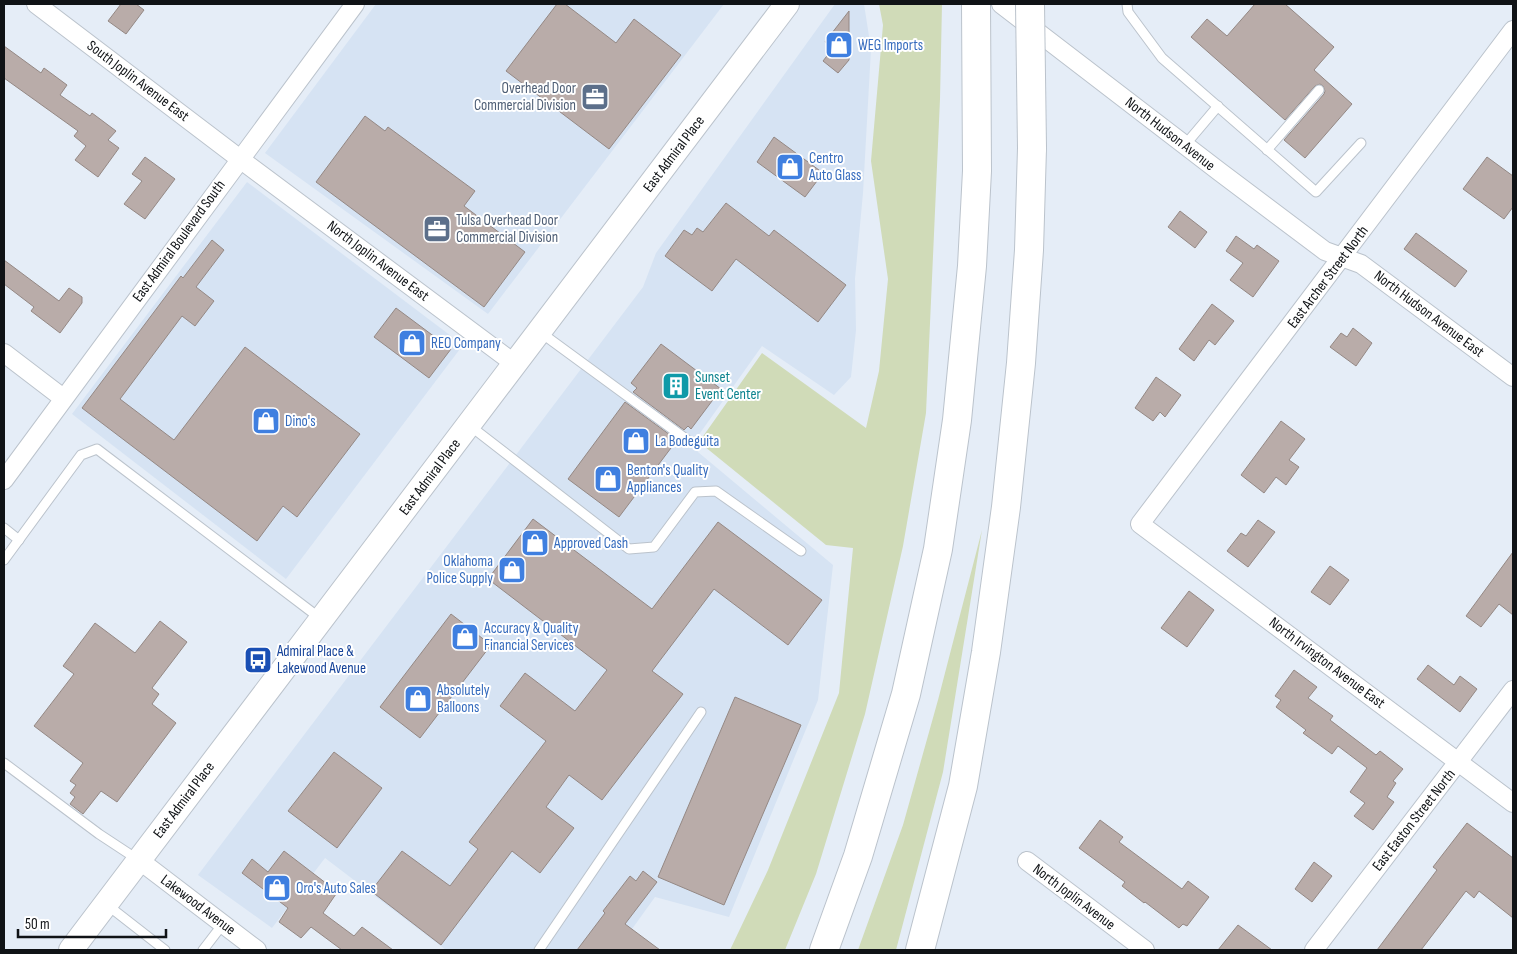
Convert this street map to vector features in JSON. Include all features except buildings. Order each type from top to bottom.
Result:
[{"type":"highway","points":[[824,950],[858,856],[906,694],[938,548],[957,420],[972,266],[977,171],[976,4]]},
{"type":"highway","points":[[920,950],[963,786],[990,623],[1006,507],[1021,363],[1029,250],[1032,148],[1030,4]]},
{"type":"main road","name":"East Admiral Place","points":[[77,946],[139,860],[787,4]]},
{"type":"street","name":"South Joplin Avenue East","points":[[36,4],[240,159]]},
{"type":"street","name":"East Admiral Boulevard South","points":[[4,480],[355,4]]},
{"type":"street","name":"North Hudson Avenue","points":[[1001,4],[1325,251],[1343,257]]},
{"type":"street","name":"East Archer Street North","points":[[1140,524],[1513,30]]},
{"type":"street","name":"North Joplin Avenue East","points":[[240,159],[515,364]]},
{"type":"street","name":"North Hudson Avenue East","points":[[1343,257],[1361,264],[1513,377]]},
{"type":"street","points":[[4,353],[63,398]]},
{"type":"street","name":"North Irvington Avenue East","points":[[1140,524],[1513,803]]},
{"type":"street","name":"East Easton Street North","points":[[1314,950],[1513,690]]},
{"type":"street","name":"Lakewood Avenue","points":[[139,860],[257,950]]},
{"type":"street","name":"North Joplin Avenue","points":[[1027,861],[1145,950]]},
{"type":"lane","points":[[1127,4],[1128,12],[1162,58],[1316,192],[1361,143]]},
{"type":"lane","points":[[1266,150],[1319,90]]},
{"type":"lane","points":[[1185,145],[1218,106]]},
{"type":"lane","points":[[539,332],[686,439]]},
{"type":"lane","points":[[469,425],[629,549],[654,547],[696,492],[716,491],[801,551]]},
{"type":"lane","points":[[4,560],[81,455],[98,450],[321,619]]},
{"type":"lane","points":[[4,528],[19,540]]},
{"type":"lane","points":[[539,950],[701,712]]},
{"type":"lane","points":[[4,763],[77,818],[139,860]]},
{"type":"lane","points":[[106,904],[165,950]]},
{"type":"lane","points":[[203,950],[223,924]]},
{"type":"shaded area","points":[[376,4],[724,4],[488,314],[265,153]]},
{"type":"shaded area","points":[[835,4],[864,4],[871,49],[863,193],[855,279],[856,330],[851,377],[834,395],[762,346],[693,443],[698,452],[833,565],[818,700],[729,917],[655,897],[617,950],[446,950],[325,858],[272,928],[198,875],[643,287],[656,253]]},
{"type":"shaded area","points":[[247,182],[463,345],[286,579],[72,414]]},
{"type":"green space","points":[[879,4],[942,4],[940,99],[926,413],[903,546],[865,714],[816,874],[785,950],[730,950],[768,870],[839,693],[853,548],[826,545],[699,442],[762,353],[866,428],[879,371],[888,279],[871,161],[883,25]]},
{"type":"green space","points":[[982,530],[943,772],[896,950],[858,950],[903,825]]},
{"type":"place","name":"WEG Imports","points":[[839,45]]},
{"type":"place","name":"Overhead Door Commercial Division","points":[[595,97]]},
{"type":"place","name":"Centro Auto Glass","points":[[790,167]]},
{"type":"place","name":"Tulsa Overhead Door Commercial Division","points":[[437,229]]},
{"type":"place","name":"REO Company","points":[[412,343]]},
{"type":"place","name":"Sunset Event Center","points":[[676,386]]},
{"type":"place","name":"Dino's","points":[[266,421]]},
{"type":"place","name":"La Bodeguita","points":[[636,441]]},
{"type":"place","name":"Benton's Quality Appliances","points":[[608,479]]},
{"type":"place","name":"Approved Cash","points":[[535,543]]},
{"type":"place","name":"Oklahoma Police Supply","points":[[512,570]]},
{"type":"place","name":"Accuracy & Quality Financial Services","points":[[465,637]]},
{"type":"place","name":"Admiral Place & Lakewood Avenue","points":[[258,660]]},
{"type":"place","name":"Absolutely Balloons","points":[[418,699]]},
{"type":"place","name":"Oro's Auto Sales","points":[[277,888]]}]
